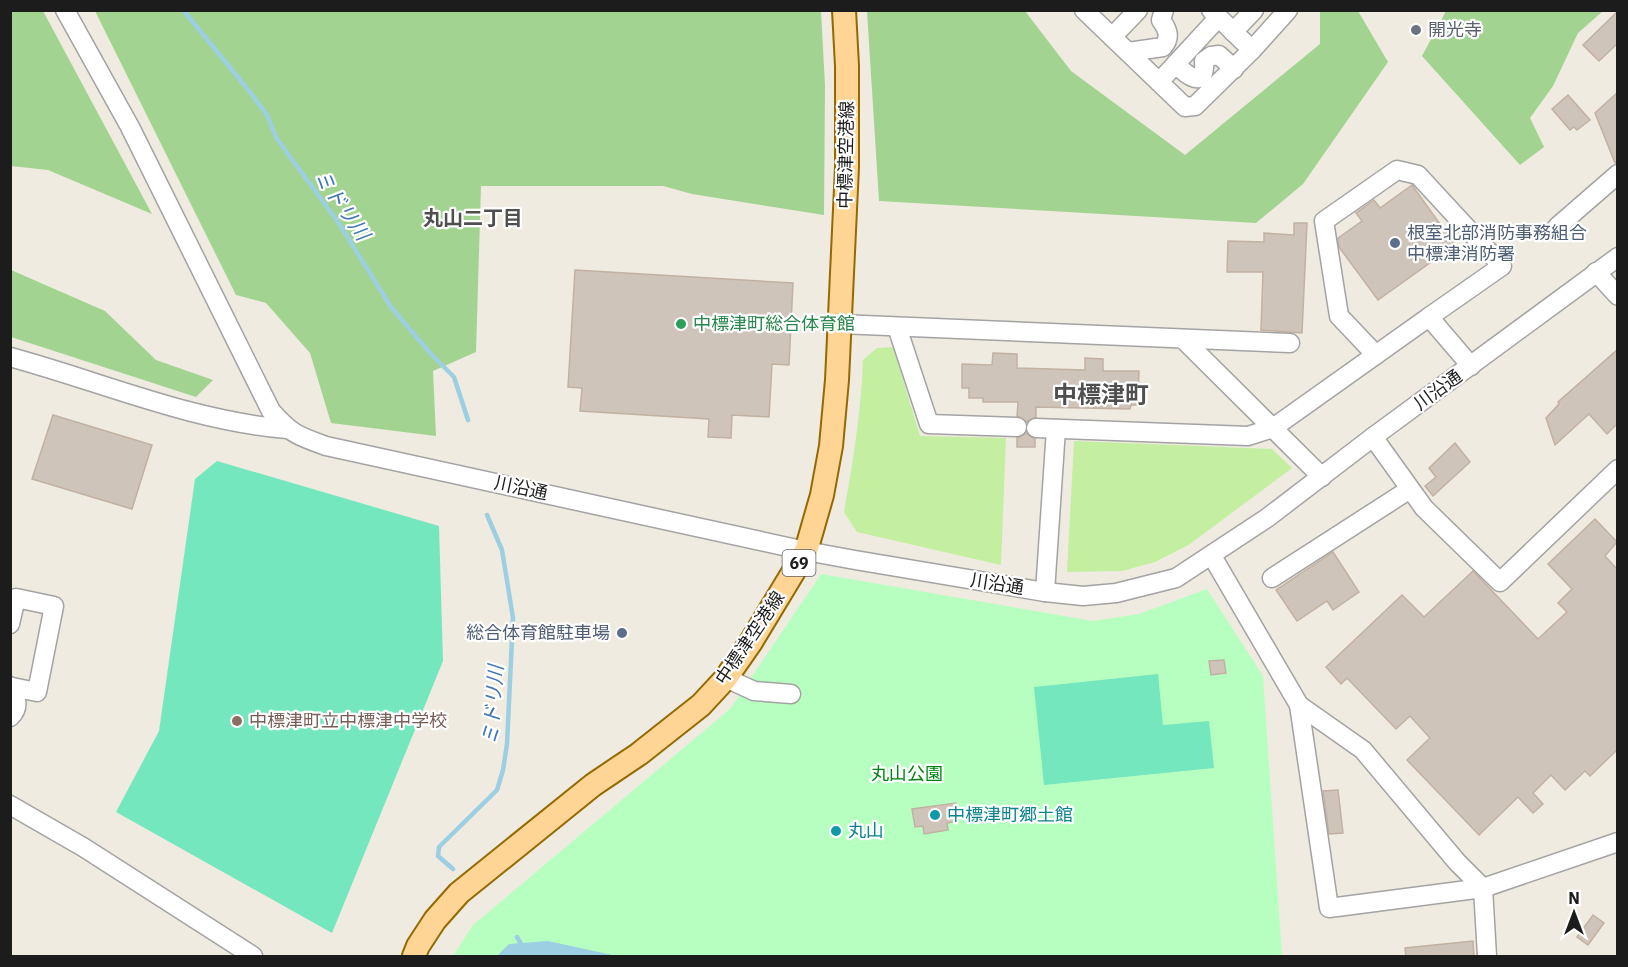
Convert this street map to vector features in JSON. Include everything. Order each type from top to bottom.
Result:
[{"type":"main road","name":"中標津空港線","points":[[414,957],[418,946],[435,920],[459,893],[593,785],[639,754],[692,712],[726,678],[751,642],[806,550],[822,495],[831,446],[840,324],[847,167],[847,66],[844,10]]},
{"type":"street","points":[[65,10],[130,127],[271,411],[287,429]]},
{"type":"street","points":[[1084,10],[1104,24],[1128,52],[1185,107],[1195,106],[1234,69],[1288,10]]},
{"type":"street","points":[[1104,24],[1138,10]]},
{"type":"street","points":[[1128,52],[1163,47],[1168,35],[1161,20],[1164,10]]},
{"type":"street","points":[[1233,32],[1254,10]]},
{"type":"street","points":[[1159,82],[1176,64],[1214,14],[1252,50]]},
{"type":"street","points":[[1176,64],[1189,77],[1195,78],[1201,75],[1204,61],[1211,56],[1219,55],[1234,69]]},
{"type":"street","points":[[897,327],[929,424],[1248,436],[1273,428],[1502,266],[1418,175],[1397,170],[1324,221],[1339,316],[1376,355]]},
{"type":"street","points":[[1557,227],[1617,174]]},
{"type":"street","name":"川沿通","points":[[287,429],[326,446],[806,550],[1045,592],[1083,596],[1116,593],[1176,578],[1212,556],[1267,518],[1617,257]]},
{"type":"street","points":[[1596,272],[1617,296]]},
{"type":"street","points":[[1429,317],[1472,366]]},
{"type":"street","points":[[840,324],[1290,343]]},
{"type":"street","points":[[1184,339],[1322,477]]},
{"type":"street","points":[[10,357],[204,416],[252,426],[287,429]]},
{"type":"street","points":[[1045,592],[1056,429]]},
{"type":"street","points":[[1373,437],[1424,508],[1500,582],[1617,469]]},
{"type":"street","points":[[1272,578],[1410,489]]},
{"type":"street","points":[[1212,556],[1299,705],[1329,908],[1483,888],[1617,842]]},
{"type":"street","points":[[10,624],[16,598],[54,606],[37,692],[11,687]]},
{"type":"street","points":[[726,678],[754,692],[791,694]]},
{"type":"street","points":[[10,717],[14,714],[17,700],[11,687]]},
{"type":"street","points":[[1299,705],[1363,750],[1457,862],[1483,888],[1487,957]]},
{"type":"street","points":[[10,805],[83,847],[246,955]]},
{"type":"green space","points":[[10,11],[43,11],[152,214],[48,170],[11,166]]},
{"type":"green space","points":[[95,11],[821,11],[825,86],[824,215],[692,194],[663,186],[481,186],[476,352],[433,371],[436,436],[331,423],[310,353],[266,303],[236,295]]},
{"type":"green space","points":[[867,11],[1025,11],[1071,71],[1185,155],[1320,44],[1320,11],[1358,11],[1388,62],[1303,184],[1256,223],[879,201]]},
{"type":"green space","points":[[1446,11],[1603,11],[1578,33],[1553,86],[1530,118],[1544,147],[1520,165],[1422,56]]},
{"type":"green space","points":[[11,270],[105,311],[156,360],[213,380],[196,397],[11,337]]},
{"type":"green space","points":[[893,347],[920,436],[1006,438],[1001,565],[857,532],[844,512],[856,437],[863,360],[877,348]]},
{"type":"green space","points":[[1074,441],[1272,449],[1292,468],[1190,544],[1155,562],[1122,571],[1067,572]]},
{"type":"green space","points":[[217,461],[439,526],[443,661],[332,933],[116,812],[159,731],[195,479]]},
{"type":"green space","name":"丸山公園","points":[[821,574],[1093,621],[1139,614],[1207,589],[1263,676],[1282,956],[453,956],[473,925],[730,709]]},
{"type":"green space","points":[[1158,674],[1163,725],[1209,721],[1214,768],[1044,785],[1034,687]]},
{"type":"water","points":[[548,941],[617,956],[497,956],[509,944]]},
{"type":"building","points":[[1617,12],[1617,44],[1599,61],[1583,45]]},
{"type":"building","points":[[1617,93],[1617,163],[1615,163],[1595,113]]},
{"type":"building","points":[[1568,95],[1590,120],[1577,130],[1574,127],[1570,130],[1552,109]]},
{"type":"building","name":"根室北部消防事務組合 中標津消防署","points":[[1412,185],[1455,245],[1378,300],[1339,247],[1338,238],[1362,221],[1356,213],[1374,200],[1380,208]]},
{"type":"building","points":[[1294,223],[1307,223],[1302,333],[1261,330],[1263,272],[1227,272],[1228,241],[1264,242],[1264,233],[1294,235]]},
{"type":"building","name":"中標津町総合体育館","points":[[575,270],[793,283],[789,365],[772,364],[769,417],[732,415],[731,438],[708,437],[709,419],[580,411],[582,388],[568,387]]},
{"type":"building","points":[[1617,350],[1617,424],[1607,434],[1589,414],[1555,445],[1546,418],[1559,404],[1558,402]]},
{"type":"building","points":[[993,353],[1017,354],[1017,368],[1085,370],[1085,358],[1103,359],[1103,371],[1139,371],[1138,405],[1131,405],[1130,409],[1036,407],[1036,417],[1027,422],[1017,416],[1018,402],[983,402],[983,398],[969,398],[969,388],[962,388],[962,364],[992,365]]},
{"type":"building","points":[[53,415],[152,445],[132,509],[32,479]]},
{"type":"building","points":[[1026,433],[1035,439],[1035,447],[1017,447],[1017,438]]},
{"type":"building","points":[[1455,443],[1470,462],[1433,496],[1425,486],[1436,477],[1429,468]]},
{"type":"building","points":[[1595,519],[1617,542],[1605,556],[1617,569],[1617,750],[1590,776],[1585,771],[1565,790],[1551,775],[1533,793],[1543,804],[1533,813],[1518,797],[1479,835],[1407,760],[1430,738],[1410,716],[1396,729],[1347,678],[1341,684],[1326,667],[1402,595],[1424,617],[1473,571],[1538,639],[1567,612],[1558,603],[1572,589],[1548,564]]},
{"type":"building","points":[[1333,552],[1359,592],[1333,610],[1327,601],[1297,621],[1276,590]]},
{"type":"building","points":[[1224,660],[1226,673],[1211,675],[1209,661]]},
{"type":"building","points":[[1338,790],[1343,833],[1329,834],[1323,791]]},
{"type":"building","name":"中標津町郷土館","points":[[956,803],[958,821],[947,823],[948,830],[924,834],[923,826],[915,827],[912,809]]},
{"type":"building","points":[[1593,915],[1604,923],[1588,945],[1577,937]]},
{"type":"building","points":[[1473,941],[1474,957],[1406,957],[1405,948]]},
{"type":"waterway","name":"ミドリ川","points":[[183,10],[267,115],[277,139],[338,222],[391,307],[454,377],[468,420]]},
{"type":"waterway","name":"ミドリ川","points":[[453,869],[438,856],[439,847],[497,790],[507,744],[513,618],[502,550],[487,515]]},
{"type":"waterway","name":"ミドリ川","points":[[517,937],[528,956]]},
{"type":"place","name":"開光寺","points":[[1416,30]]},
{"type":"place","name":"根室北部消防事務組合 中標津消防署","points":[[1395,243]]},
{"type":"place","name":"中標津町総合体育館","points":[[681,324]]},
{"type":"place","name":"総合体育館駐車場","points":[[622,633]]},
{"type":"place","name":"中標津町立中標津中学校","points":[[237,721]]},
{"type":"place","name":"中標津町郷土館","points":[[935,815]]},
{"type":"place","name":"丸山","points":[[836,831]]},
{"type":"district","name":"丸山二丁目","points":[[473,218]]},
{"type":"district","name":"中標津町","points":[[1101,395]]}]
